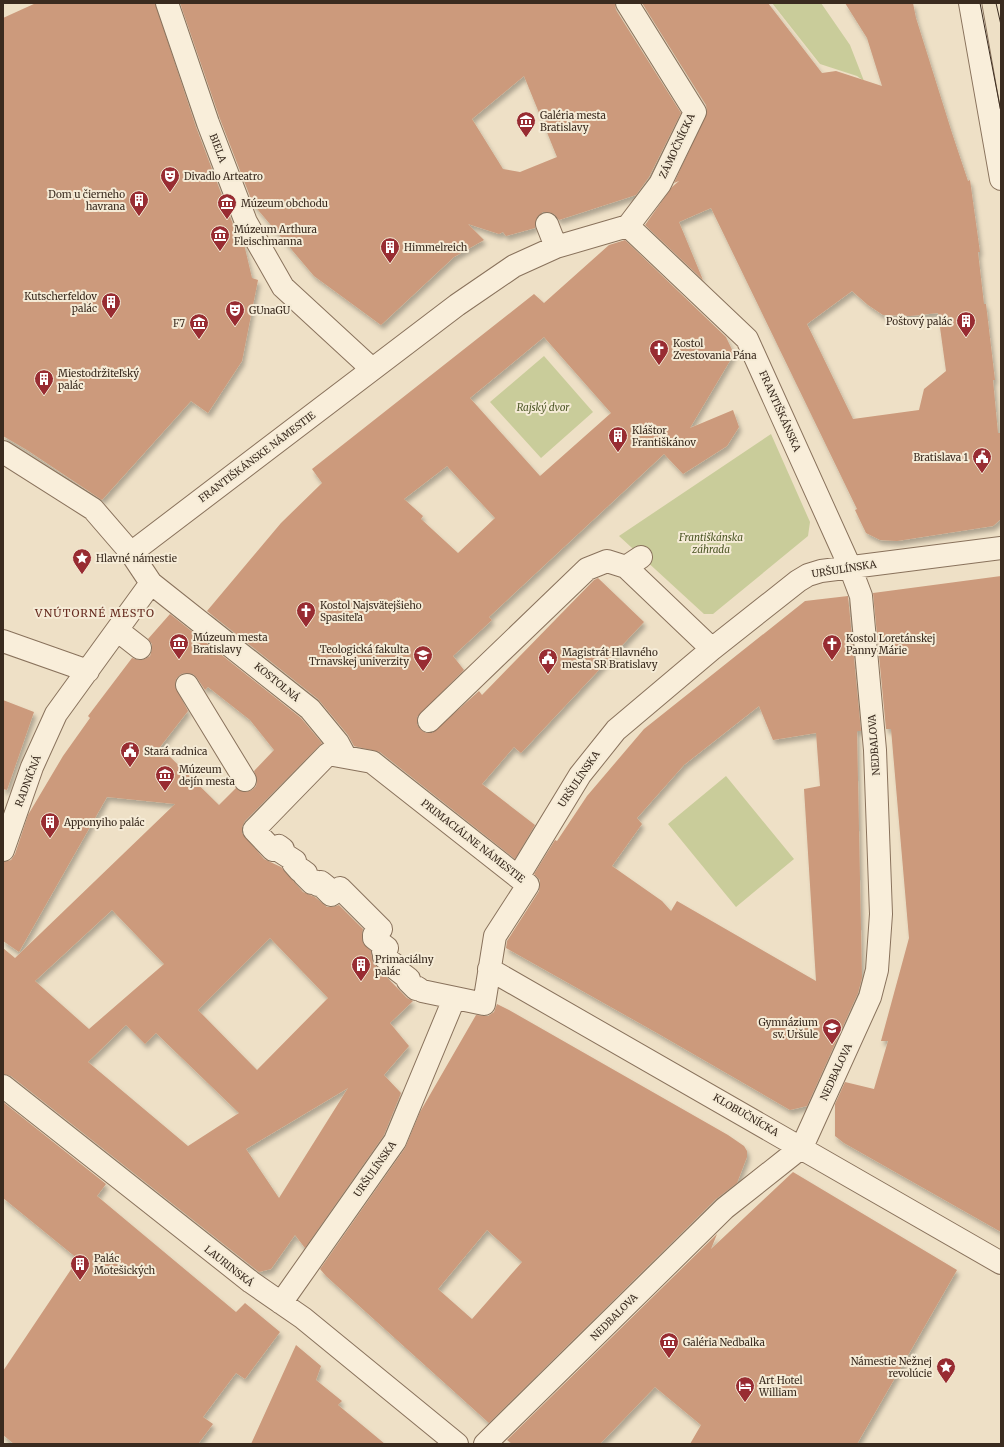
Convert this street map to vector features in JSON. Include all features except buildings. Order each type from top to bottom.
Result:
[{"type":"street","name":"BIELA","points":[[167,3],[208,123],[246,222],[283,287],[372,369]]},
{"type":"street","name":"ZÁMOČNÍCKA","points":[[627,3],[695,112],[660,184],[628,226]]},
{"type":"street","points":[[970,3],[999,169]]},
{"type":"street","points":[[546,224],[556,247]]},
{"type":"street","name":"FRANTIŠKÁNSKE NÁMESTIE","points":[[136,549],[457,305],[514,266],[556,247],[628,226]]},
{"type":"street","name":"FRANTIŠKÁNSKA","points":[[628,226],[747,339],[850,567]]},
{"type":"street","points":[[3,452],[93,510],[136,549],[151,583],[88,671],[3,641]]},
{"type":"street","name":"URŠULÍNSKA","points":[[518,877],[580,775],[605,743],[629,718],[712,649],[804,577],[816,572],[1001,548]]},
{"type":"street","points":[[429,721],[587,569],[607,561],[634,562],[712,649]]},
{"type":"street","name":"NEDBALOVA","points":[[486,1444],[725,1208],[802,1147],[870,997],[875,983],[879,957],[880,887],[875,750],[861,596],[850,567]]},
{"type":"street","name":"KOSTOLNÁ","points":[[151,583],[310,708],[338,743],[344,756]]},
{"type":"street","points":[[117,630],[140,648]]},
{"type":"street","name":"RADNIČNÁ","points":[[3,850],[32,767],[56,714],[88,671]]},
{"type":"street","points":[[187,685],[245,780]]},
{"type":"street","name":"PRIMACIÁLNE NÁMESTIE","points":[[328,754],[344,756],[372,762],[528,885],[509,912],[495,936],[484,1004],[454,999],[422,991],[418,988],[416,989],[408,981],[409,979],[396,969],[398,967],[384,957],[383,951],[386,948],[374,938],[374,935],[380,929],[359,906],[340,888],[331,895],[324,888],[326,886],[321,882],[318,885],[314,881],[312,883],[304,875],[306,874],[302,870],[300,871],[293,863],[295,861],[281,852],[283,849],[279,846],[273,850],[254,830],[328,754]]},
{"type":"street","name":"KLOBUČNÍCKA","points":[[489,969],[802,1147],[1001,1263]]},
{"type":"street","name":"URŠULÍNSKA","points":[[280,1303],[395,1141],[454,999]]},
{"type":"street","name":"LAURINSKÁ","points":[[3,1086],[250,1282],[303,1318],[457,1444]]},
{"type":"green space","points":[[772,3],[821,3],[850,45],[864,81],[857,76],[820,64]]},
{"type":"green space","name":"Rajský dvor","points":[[544,356],[593,412],[541,458],[490,402]]},
{"type":"green space","name":"Františkánska záhrada","points":[[771,434],[810,522],[808,536],[713,614],[704,614],[619,536]]},
{"type":"green space","points":[[726,776],[794,859],[736,907],[668,824]]},
{"type":"tram line","points":[[980,3],[1001,112]]},
{"type":"tram line","points":[[996,3],[1001,25]]},
{"type":"place","name":"Galéria mesta Bratislavy","points":[[526,138]]},
{"type":"place","name":"Divadlo Arteatro","points":[[170,193]]},
{"type":"place","name":"Dom u čierneho havrana","points":[[139,217]]},
{"type":"place","name":"Múzeum obchodu","points":[[227,220]]},
{"type":"place","name":"Múzeum Arthura Fleischmanna","points":[[220,252]]},
{"type":"place","name":"Himmelreich","points":[[390,264]]},
{"type":"place","name":"Kutscherfeldov palác","points":[[111,319]]},
{"type":"place","name":"GUnaGU","points":[[235,327]]},
{"type":"place","name":"Poštový palác","points":[[966,338]]},
{"type":"place","name":"F7","points":[[199,340]]},
{"type":"place","name":"Kostol Zvestovania Pána","points":[[659,366]]},
{"type":"place","name":"Miestodržiteľský palác","points":[[44,396]]},
{"type":"place","name":"Kláštor Františkánov","points":[[618,453]]},
{"type":"place","name":"Bratislava 1","points":[[982,474]]},
{"type":"place","name":"Hlavné námestie","points":[[82,575]]},
{"type":"place","name":"Kostol Najsvätejšieho Spasiteľa","points":[[306,628]]},
{"type":"place","name":"Múzeum mesta Bratislavy","points":[[179,660]]},
{"type":"place","name":"Kostol Loretánskej Panny Márie","points":[[832,661]]},
{"type":"place","name":"Teologická fakulta Trnavskej univerzity","points":[[423,672]]},
{"type":"place","name":"Magistrát Hlavného mesta SR Bratislavy","points":[[548,675]]},
{"type":"place","name":"Stará radnica","points":[[130,768]]},
{"type":"place","name":"Múzeum dejín mesta","points":[[165,792]]},
{"type":"place","name":"Apponyiho palác","points":[[50,839]]},
{"type":"place","name":"Primaciálny palác","points":[[361,982]]},
{"type":"place","name":"Gymnázium sv. Uršule","points":[[832,1045]]},
{"type":"place","name":"Palác Motešických","points":[[80,1281]]},
{"type":"place","name":"Galéria Nedbalka","points":[[669,1359]]},
{"type":"place","name":"Námestie Nežnej revolúcie","points":[[946,1384]]},
{"type":"place","name":"Art Hotel William","points":[[745,1403]]},
{"type":"district","name":"VNÚTORNÉ MESTO","points":[[95,613]]}]
